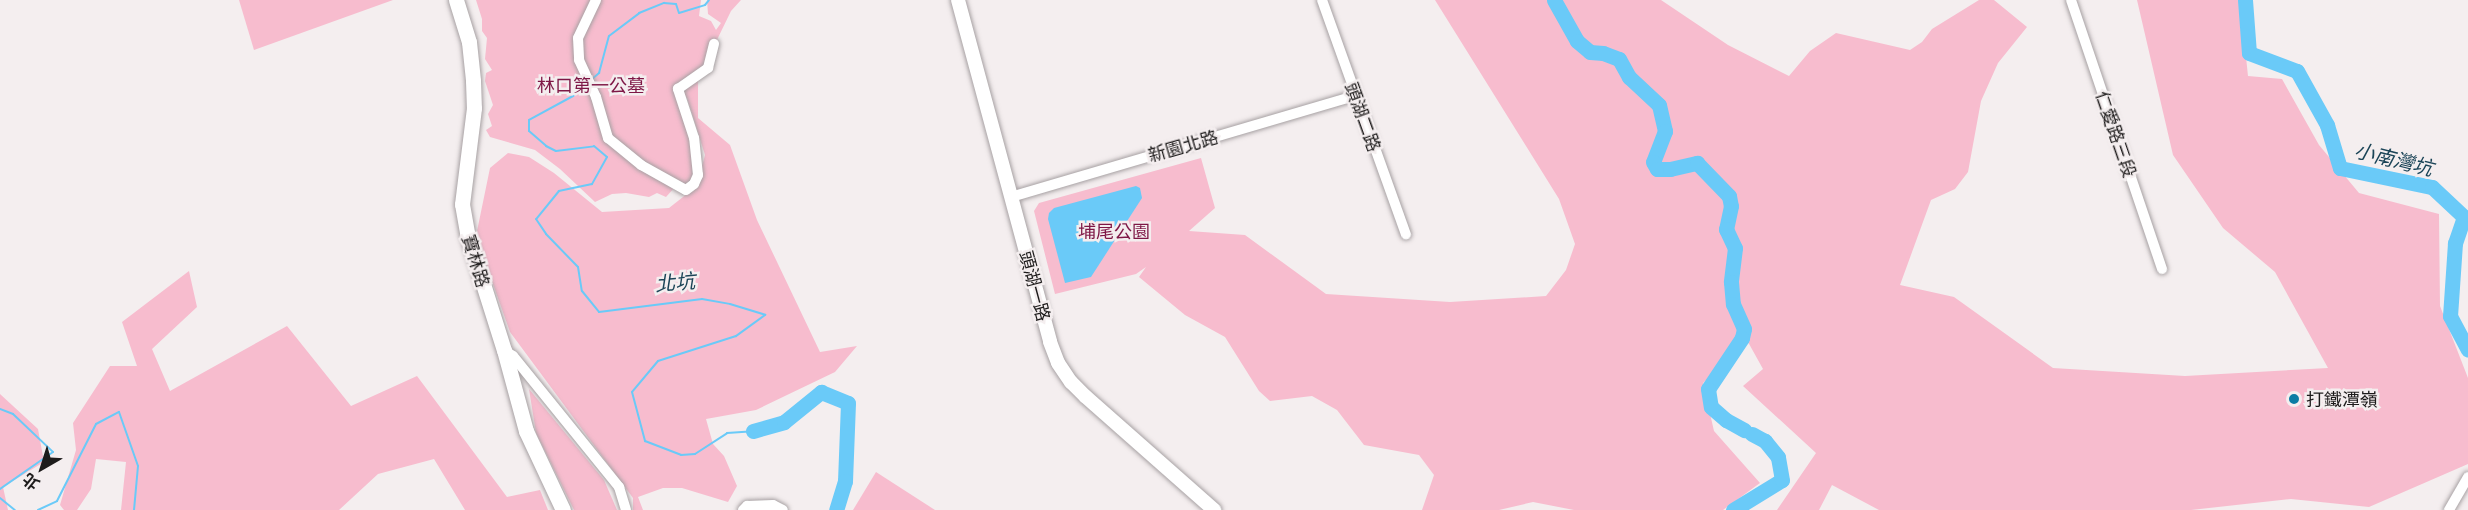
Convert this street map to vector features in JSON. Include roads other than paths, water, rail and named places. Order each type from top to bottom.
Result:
[{"type":"main road","name":"寶林路","points":[[456,0],[469,42],[474,108],[462,204],[471,252],[504,350],[526,431],[563,510]]},
{"type":"street","points":[[596,0],[578,38],[579,60],[591,87],[608,138],[641,165],[686,190],[694,184],[698,175],[694,138],[678,89],[708,68],[714,44]]},
{"type":"street","name":"頭湖一路","points":[[958,0],[1058,363],[1071,382],[1086,397],[1214,510]]},
{"type":"street","name":"頭湖二路","points":[[1322,0],[1406,234]]},
{"type":"street","name":"仁愛路三段","points":[[2071,0],[2162,269]]},
{"type":"street","name":"新園北路","points":[[1011,197],[1355,96]]},
{"type":"street","points":[[504,350],[513,356],[619,487],[626,510]]},
{"type":"street","points":[[2450,510],[2468,477]]},
{"type":"street","points":[[743,510],[747,506],[773,505],[783,510]]},
{"type":"water","points":[[1136,186],[1140,188],[1142,198],[1091,277],[1065,283],[1048,219],[1049,213],[1054,208]]},
{"type":"waterway","name":"北坑","points":[[591,80],[599,73],[609,36],[639,13],[664,3],[676,4],[679,13],[705,5],[709,0]]},
{"type":"waterway","points":[[1554,0],[1577,41],[1590,52],[1603,53],[1619,59],[1629,77],[1659,105],[1665,131],[1653,162],[1657,169],[1670,169],[1697,163],[1729,196],[1731,206],[1726,229],[1735,248],[1731,282],[1733,304],[1744,329],[1742,338],[1708,389],[1711,407],[1726,420],[1744,430]]},
{"type":"waterway","name":"小南灣坑","points":[[2245,0],[2249,53],[2297,71],[2327,125],[2340,168],[2432,187],[2464,217],[2455,243],[2450,316],[2468,350]]},
{"type":"waterway","name":"北坑","points":[[587,84],[573,96],[529,120],[529,131],[546,146],[556,151],[594,146],[607,157],[592,184],[559,191],[536,219],[546,234],[578,267],[582,291],[599,312],[702,299],[730,304],[765,315],[736,336],[658,361],[632,392],[645,441],[681,455],[695,454],[727,433],[753,431]]},
{"type":"waterway","name":"北坑","points":[[753,431],[784,422],[821,392],[848,403],[845,481],[836,510]]},
{"type":"waterway","points":[[0,409],[13,414],[53,452],[0,489]]},
{"type":"waterway","points":[[38,510],[57,501],[96,424],[119,412],[138,466],[134,510]]},
{"type":"waterway","points":[[1733,510],[1782,480],[1778,457],[1765,441],[1752,434]]},
{"type":"waterway","points":[[0,498],[15,510]]},
{"type":"place","name":"打鐵潭嶺","points":[[2294,399]]},
{"type":"park label","name":"林口第一公墓","points":[[591,85]]},
{"type":"park label","name":"埔尾公園","points":[[1114,231]]}]
